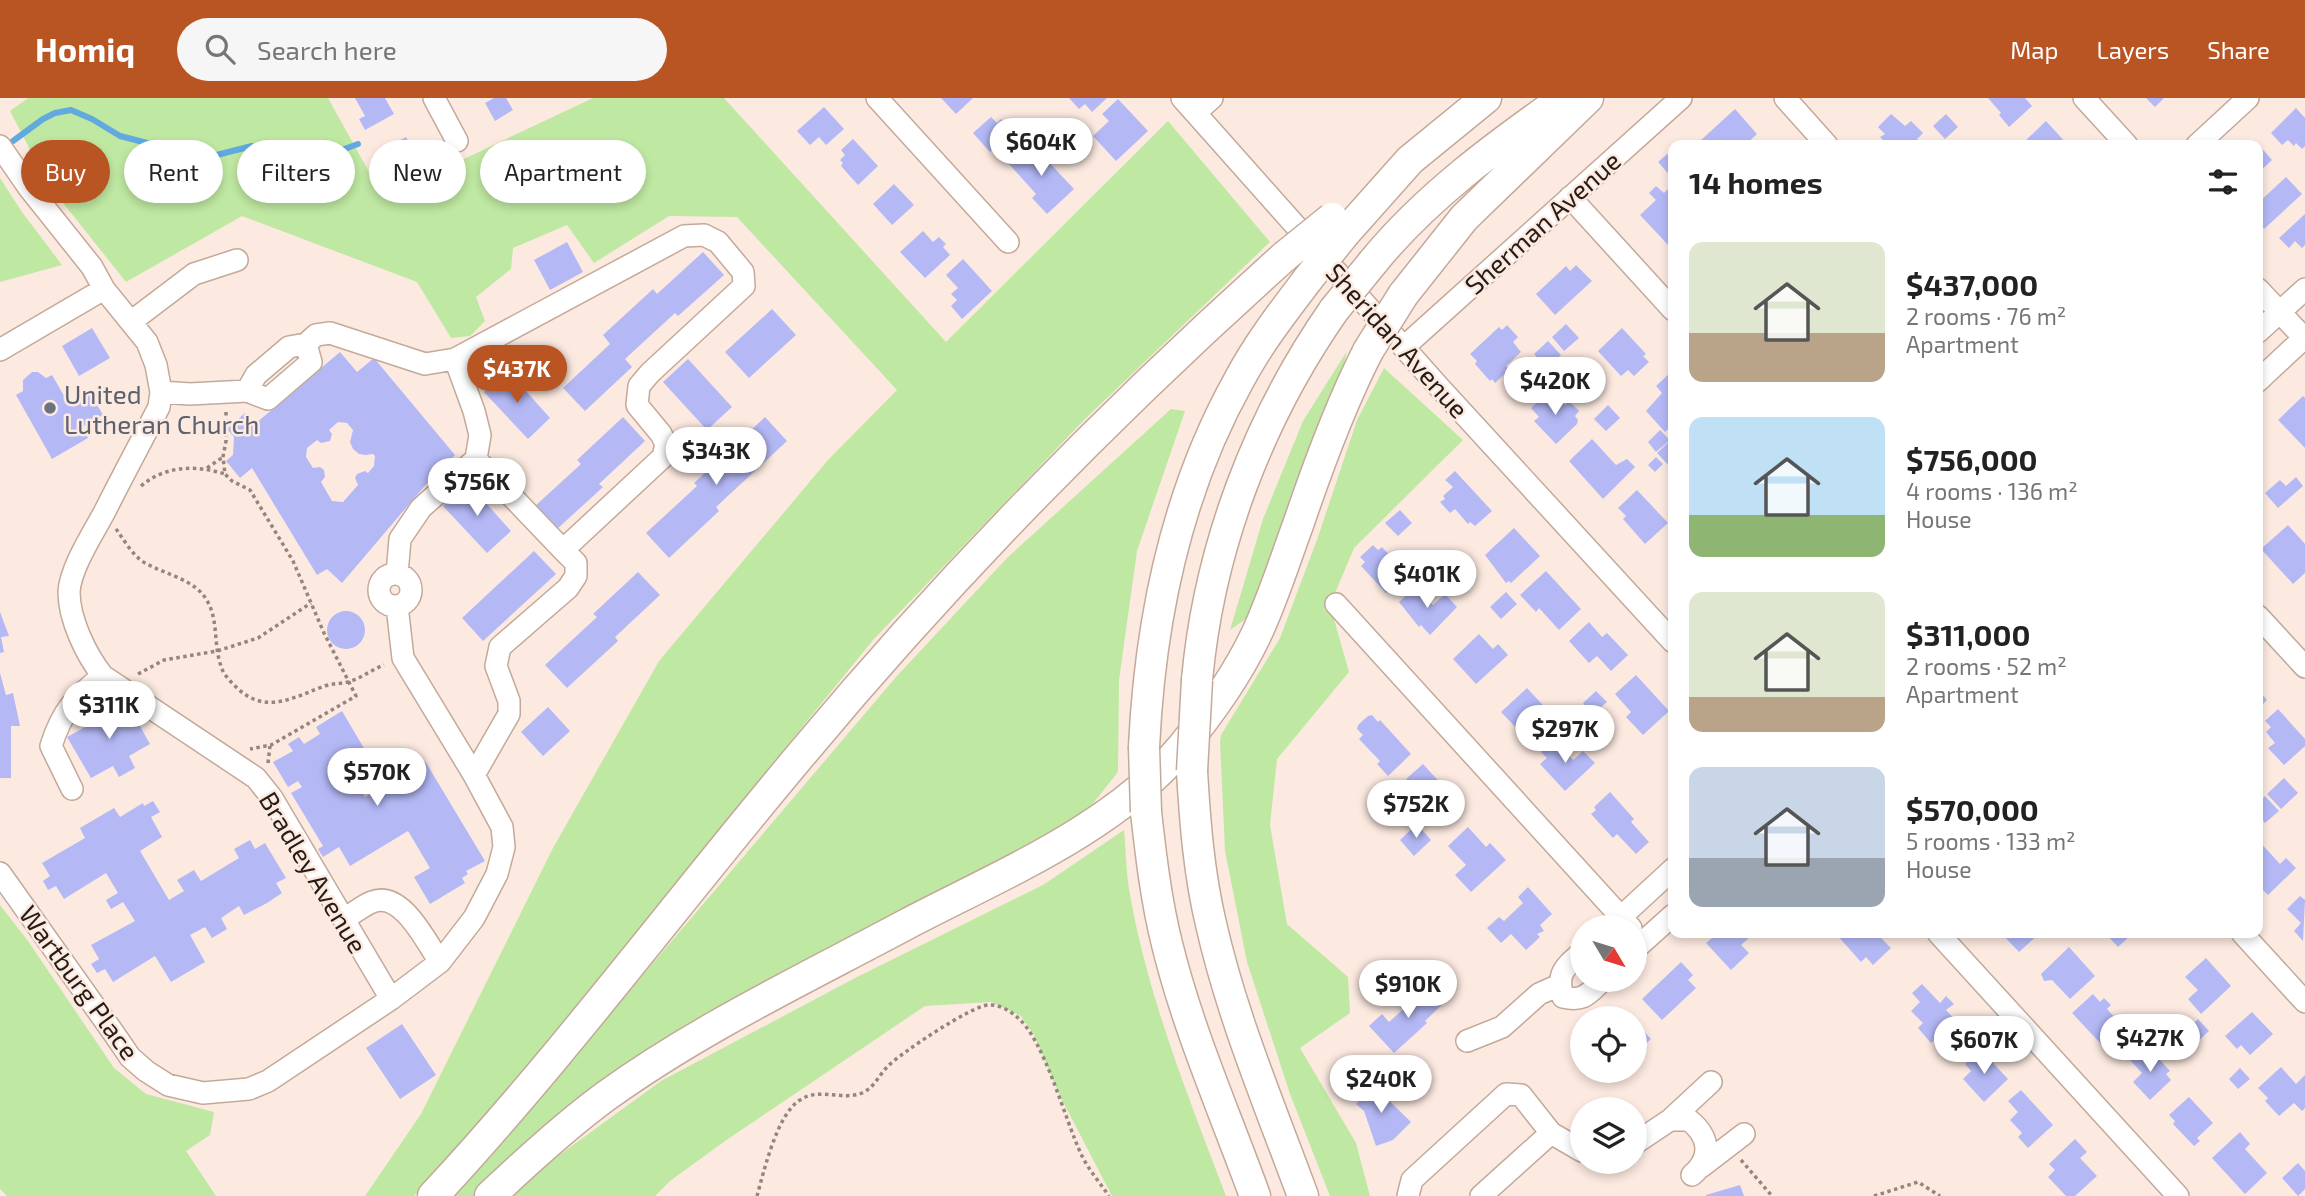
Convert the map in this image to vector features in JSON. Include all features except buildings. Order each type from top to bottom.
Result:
[{"type":"highway","points":[[433,1196],[554,1059],[804,751],[912,625],[1113,418],[1285,256],[1338,225],[1429,143],[1486,98]]},
{"type":"highway","points":[[1303,1196],[1236,1014],[1218,955],[1200,863],[1192,771],[1197,680],[1206,613],[1222,541],[1247,471],[1277,407],[1311,344],[1334,310],[1409,223],[1459,177],[1564,98]]},
{"type":"highway","points":[[490,1196],[583,1114],[667,1055],[769,997],[1054,847],[1140,791],[1163,769],[1208,713],[1257,634],[1326,446],[1368,351],[1403,295],[1464,218],[1588,98]]},
{"type":"highway","points":[[1255,1196],[1189,1016],[1168,946],[1153,871],[1146,812],[1144,747],[1150,667],[1160,603],[1188,497],[1207,447],[1231,393],[1256,350],[1308,279],[1338,225]]},
{"type":"street","points":[[435,98],[456,140]]},
{"type":"street","points":[[877,98],[1008,243]]},
{"type":"street","points":[[1189,105],[1212,98]]},
{"type":"street","name":"Sherman Avenue","points":[[1404,347],[1681,98]]},
{"type":"street","points":[[1785,98],[1823,140]]},
{"type":"street","points":[[2084,98],[2122,140]]},
{"type":"street","points":[[2202,140],[2248,98]]},
{"type":"street","name":"Sheridan Avenue","points":[[1189,105],[1404,347],[1668,637]]},
{"type":"street","points":[[0,146],[29,188],[92,267],[104,289],[147,342],[156,365],[161,391],[190,394],[247,391],[256,375],[289,347],[306,344],[316,335],[330,333],[425,364],[455,359],[684,236],[704,235],[718,242],[743,272],[744,286],[639,386],[637,405],[661,434],[666,444],[663,457],[563,550]]},
{"type":"street","points":[[1570,197],[1668,305]]},
{"type":"street","points":[[132,321],[194,274],[237,260]]},
{"type":"street","points":[[0,350],[104,289]]},
{"type":"street","points":[[2263,327],[2305,289]]},
{"type":"street","points":[[2263,294],[2305,338],[2263,376]]},
{"type":"street","points":[[455,359],[480,435],[476,459],[576,563],[576,576],[568,588],[500,648],[496,666],[509,701],[509,714],[474,775]]},
{"type":"street","name":"Bradley Avenue","points":[[161,391],[159,407],[81,555],[70,585],[72,612],[77,629],[95,666],[103,676],[256,778],[272,799],[391,999]]},
{"type":"street","name":"Wartburg Place","points":[[0,873],[130,1057],[168,1086],[204,1093],[249,1089],[268,1081],[391,999],[440,962],[474,918],[497,874],[505,847],[502,827],[474,775],[403,658],[397,606],[403,604],[411,594],[408,581],[397,574],[400,539],[421,508],[476,459]]},
{"type":"street","points":[[1336,604],[1613,915]]},
{"type":"street","points":[[2263,621],[2305,667]]},
{"type":"street","points":[[72,789],[51,746],[67,708],[78,695],[103,676]]},
{"type":"street","points":[[1641,915],[1668,876]]},
{"type":"street","points":[[344,919],[374,901],[391,901],[406,912],[440,962]]},
{"type":"street","points":[[1647,926],[1668,917]]},
{"type":"street","points":[[1943,938],[2178,1196]]},
{"type":"street","points":[[2247,938],[2305,1002]]},
{"type":"street","points":[[1570,963],[1563,970],[1559,985],[1563,997],[1576,1000],[1589,992]]},
{"type":"street","points":[[1467,1041],[1502,1027],[1539,993],[1559,985]]},
{"type":"street","points":[[1647,1135],[1670,1120],[1711,1082]]},
{"type":"street","points":[[1408,1196],[1412,1180],[1506,1094],[1521,1095],[1551,1133],[1570,1144]]},
{"type":"street","points":[[1670,1120],[1689,1120],[1701,1130],[1706,1146],[1696,1171],[1744,1134]]},
{"type":"street","points":[[1481,1196],[1551,1133]]},
{"type":"path","points":[[225,474],[223,457],[226,406]]},
{"type":"path","points":[[206,468],[223,457]]},
{"type":"path","points":[[136,490],[147,481],[176,469],[206,468],[225,474],[253,494],[293,561],[356,696],[271,745],[249,749]]},
{"type":"path","points":[[109,530],[116,529],[138,558],[148,565],[183,580],[205,596],[217,634],[221,669],[242,693],[256,700],[276,703],[293,700],[329,684],[349,682],[376,668]]},
{"type":"path","points":[[135,675],[164,660],[217,652],[258,638],[312,603]]},
{"type":"path","points":[[266,772],[271,745]]},
{"type":"path","points":[[757,1196],[767,1161],[786,1115],[800,1100],[820,1093],[861,1094],[871,1088],[888,1066],[949,1024],[986,1005],[998,1006],[1026,1025],[1083,1157],[1109,1196]]},
{"type":"path","points":[[1744,1134],[1739,1157],[1772,1196]]},
{"type":"path","points":[[1874,1196],[1917,1182],[1940,1196]]},
{"type":"green space","points":[[28,98],[328,98],[351,140],[237,140],[237,203],[355,203],[355,147],[369,172],[369,203],[466,203],[466,158],[480,151],[480,203],[646,203],[646,140],[504,140],[593,98],[724,98],[946,342],[1168,121],[1270,242],[1084,420],[873,640],[575,1012],[414,1196],[365,1196],[421,1114],[553,848],[659,661],[828,460],[897,390],[737,217],[669,216],[594,263],[567,225],[513,248],[511,269],[476,297],[485,321],[470,336],[451,338],[417,282],[242,216],[126,282],[63,203],[110,203],[110,140],[25,140],[10,111]]},
{"type":"green space","points":[[0,178],[22,212],[62,265],[0,282]]},
{"type":"green space","points":[[1347,351],[1338,386],[1253,614],[1230,630],[1263,519],[1303,421]]},
{"type":"green space","points":[[1384,368],[1463,440],[1354,548],[1330,605],[1349,672],[1277,759],[1270,825],[1287,924],[1348,977],[1350,1013],[1300,1048],[1356,1143],[1370,1196],[1330,1196],[1290,1094],[1247,962],[1225,851],[1220,742],[1221,735],[1280,638],[1318,537],[1357,420]]},
{"type":"green space","points":[[1171,409],[1185,411],[1137,551],[1119,680],[1118,772],[1084,815],[844,947],[476,1196],[449,1196],[513,1128],[896,677],[1008,557]]},
{"type":"green space","points":[[1124,830],[1129,889],[1146,968],[1170,1045],[1226,1196],[1112,1196],[1059,1094],[1034,1035],[1021,1016],[991,1002],[925,1006],[725,1141],[670,1181],[655,1196],[508,1196],[521,1183],[661,1081],[857,977],[1043,885]]},
{"type":"green space","points":[[0,905],[28,941],[114,1068],[146,1094],[214,1112],[210,1135],[186,1151],[216,1196],[7,1196],[0,1189]]},
{"type":"waterway","points":[[13,141],[43,119],[71,110],[120,136],[151,144],[177,156],[197,160],[252,146],[289,161],[323,157],[358,144]]},
{"type":"place","name":"United Lutheran Church","points":[[50,408]]}]
